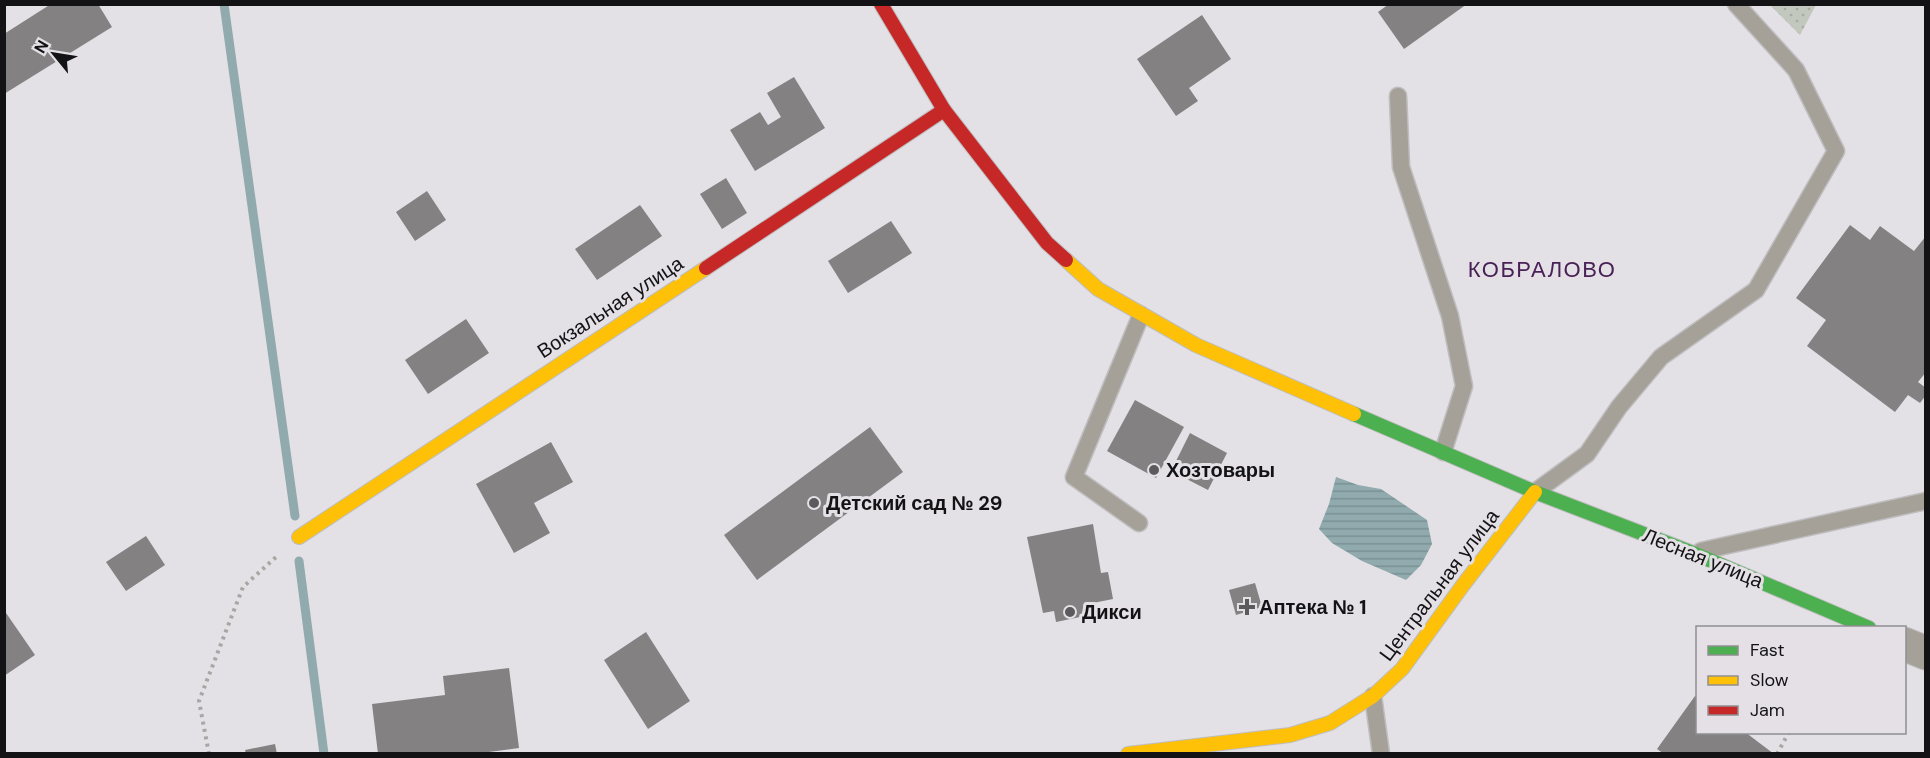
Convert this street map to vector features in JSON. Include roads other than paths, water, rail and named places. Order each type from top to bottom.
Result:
[{"type":"street","name":"Лесная улица","points":[[881,4],[944,110],[1047,243],[1098,289],[1196,345],[1535,492],[1693,553],[1867,626]]},
{"type":"street","name":"Вокзальная улица","points":[[299,537],[944,110]]},
{"type":"street","name":"Центральная улица","points":[[1128,753],[1290,735],[1330,723],[1373,696],[1402,669],[1535,492]]},
{"type":"street","points":[[1906,644],[1926,653]]},
{"type":"lane","points":[[1535,492],[1587,454],[1619,407],[1660,357],[1756,290],[1836,151],[1796,70],[1736,4]]},
{"type":"lane","points":[[1398,96],[1401,168],[1450,316],[1464,386],[1443,452]]},
{"type":"lane","points":[[1139,523],[1074,477],[1142,315]]},
{"type":"lane","points":[[1693,553],[1926,501]]},
{"type":"lane","points":[[1373,696],[1381,753]]},
{"type":"water","points":[[1336,477],[1358,485],[1381,489],[1427,520],[1432,544],[1421,565],[1406,580],[1362,561],[1332,543],[1319,529]]},
{"type":"waterway","points":[[224,4],[295,516]]},
{"type":"waterway","points":[[299,561],[324,754]]},
{"type":"place","name":"Хозтовары","points":[[1154,470]]},
{"type":"place","name":"Детский сад № 29","points":[[814,503]]},
{"type":"place","name":"Аптека № 1","points":[[1247,607]]},
{"type":"place","name":"Дикси","points":[[1070,612]]},
{"type":"district","name":"КОБРАЛОВО","points":[[1542,269]]}]
